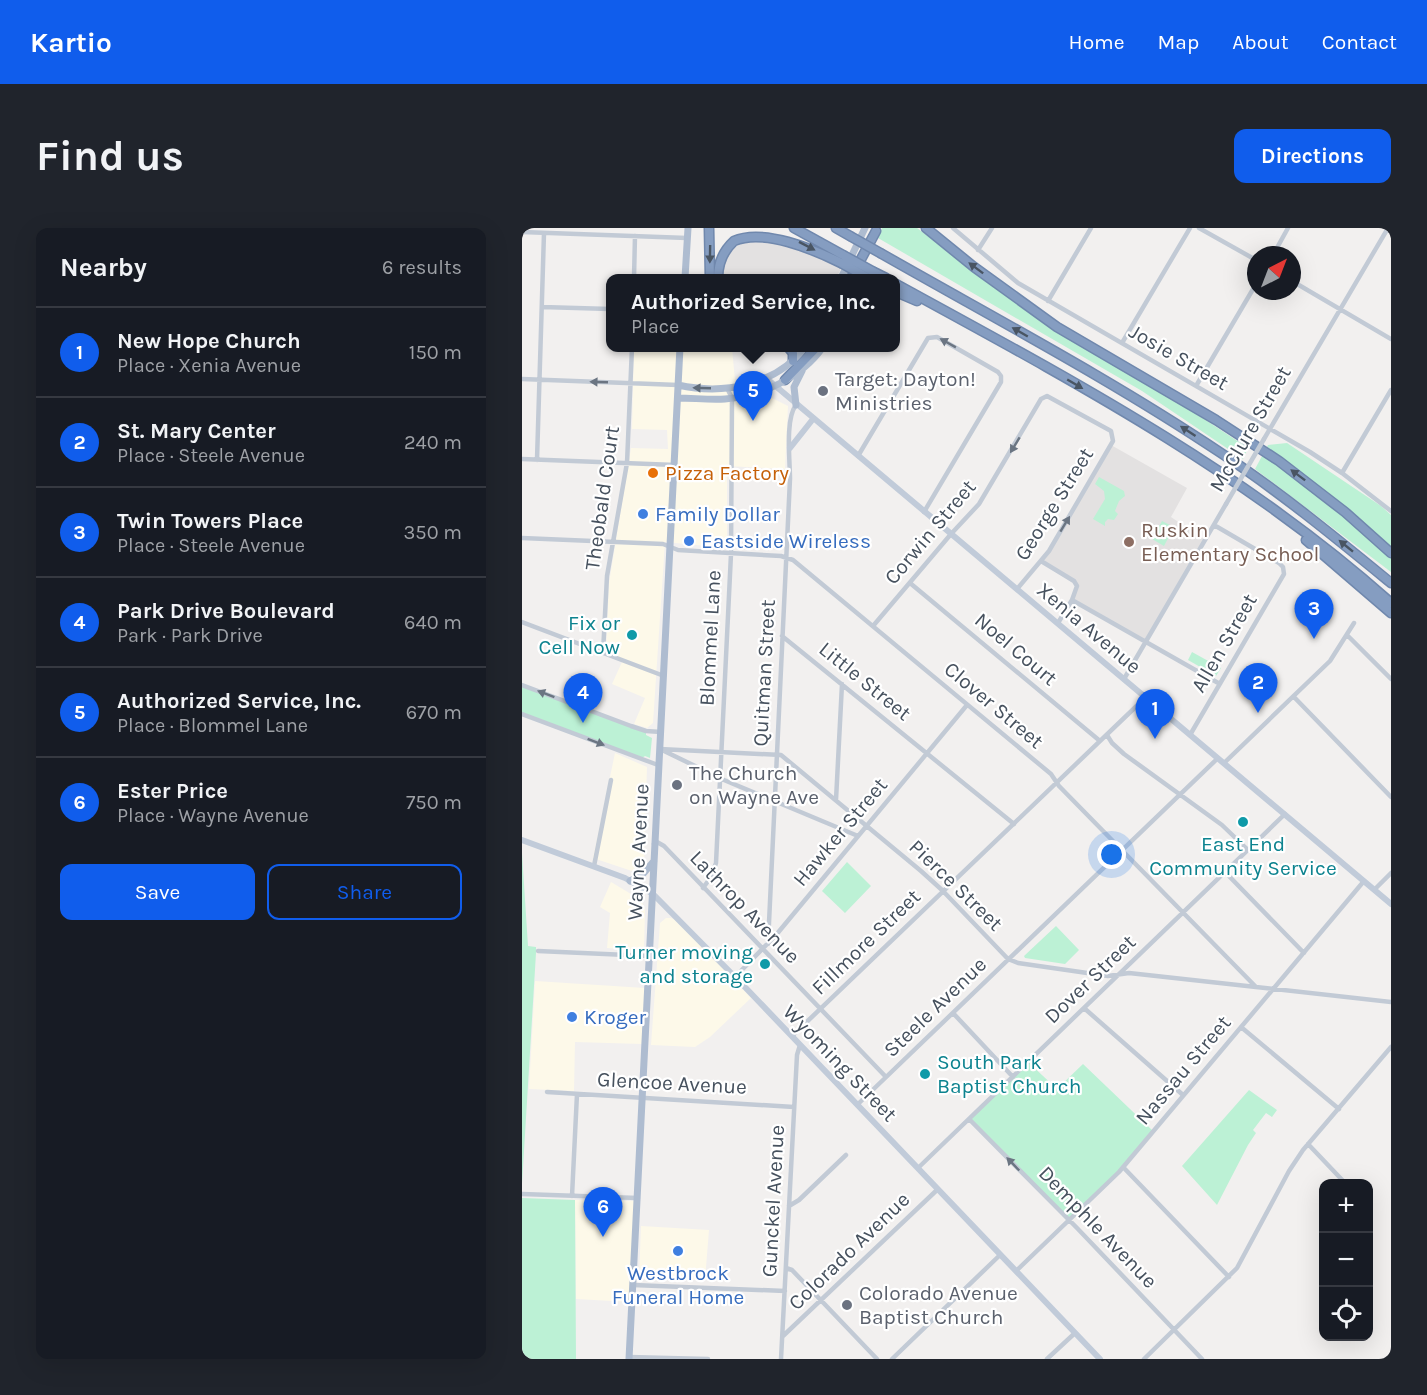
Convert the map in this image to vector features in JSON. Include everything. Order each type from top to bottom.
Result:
[{"type":"highway","points":[[794,228],[868,274]]},
{"type":"highway","points":[[836,228],[1104,380],[1222,453],[1293,504],[1391,583]]},
{"type":"highway","points":[[926,228],[974,267],[1057,327],[1216,420],[1279,461],[1345,512],[1391,553]]},
{"type":"highway","points":[[931,228],[942,241]]},
{"type":"highway","points":[[709,229],[710,274]]},
{"type":"highway","points":[[854,274],[877,229]]},
{"type":"highway","points":[[719,274],[721,258],[728,246],[738,237],[751,231],[779,233],[842,259]]},
{"type":"highway","points":[[900,286],[1149,427],[1251,493],[1341,560],[1391,603]]},
{"type":"highway","points":[[900,294],[968,324]]},
{"type":"highway","points":[[792,352],[793,361]]},
{"type":"highway","points":[[785,380],[813,352]]},
{"type":"highway","points":[[1251,493],[1391,613]]},
{"type":"main road","points":[[685,274],[688,228]]},
{"type":"main road","points":[[842,274],[865,228]]},
{"type":"main road","points":[[858,274],[877,229]]},
{"type":"main road","name":"Wayne Avenue","points":[[629,1358],[680,352]]},
{"type":"main road","points":[[678,385],[727,388],[744,386],[766,378],[793,361],[801,352]]},
{"type":"main road","points":[[678,398],[732,398],[754,394],[785,380],[804,367],[819,352]]},
{"type":"main road","points":[[796,405],[794,387],[804,367]]},
{"type":"main road","points":[[630,881],[642,875],[654,861]]},
{"type":"street","name":"Josie Street","points":[[953,228],[1004,273],[1048,301],[1270,428],[1342,473],[1391,511]]},
{"type":"street","points":[[978,250],[992,228]]},
{"type":"street","points":[[1048,301],[1090,228]]},
{"type":"street","points":[[1122,343],[1190,228]]},
{"type":"street","points":[[1199,228],[1247,255]]},
{"type":"street","points":[[1278,246],[1288,228]]},
{"type":"street","name":"McClure Street","points":[[1124,679],[1388,228]]},
{"type":"street","points":[[522,232],[687,238]]},
{"type":"street","points":[[537,460],[544,233]]},
{"type":"street","points":[[634,274],[635,236]]},
{"type":"street","points":[[1301,286],[1391,339]]},
{"type":"street","points":[[1196,386],[1247,299]]},
{"type":"street","points":[[542,307],[606,309]]},
{"type":"street","points":[[858,456],[928,338],[937,337],[998,372],[1001,382],[924,512]]},
{"type":"street","name":"Theobald Court","points":[[603,653],[608,576],[627,464],[632,352]]},
{"type":"street","points":[[522,378],[678,385]]},
{"type":"street","name":"Xenia Avenue","points":[[766,378],[1391,904]]},
{"type":"street","name":"Blommel Lane","points":[[703,888],[711,877],[716,863],[731,554],[732,398],[727,388]]},
{"type":"street","points":[[1342,473],[1391,390]]},
{"type":"street","name":"George Street","points":[[1017,589],[1049,551],[1113,441],[1113,434],[1046,396]]},
{"type":"street","name":"Corwin Street","points":[[873,626],[985,494],[1041,399],[1046,396]]},
{"type":"street","name":"Quitman Street","points":[[768,944],[791,417],[796,405]]},
{"type":"street","points":[[790,448],[813,418]]},
{"type":"street","points":[[522,459],[675,465]]},
{"type":"street","name":"Allen Street","points":[[1190,735],[1284,574],[1283,567],[1279,563],[1214,525]]},
{"type":"street","name":"Clover Street","points":[[522,538],[663,544],[678,550],[785,557],[794,560],[1058,782],[1059,786],[1256,987]]},
{"type":"street","points":[[1041,561],[1076,583],[1077,588],[1072,600],[1058,623]]},
{"type":"street","name":"Noel Court","points":[[910,582],[1100,741]]},
{"type":"street","points":[[1072,600],[1220,684]]},
{"type":"street","points":[[522,622],[664,676]]},
{"type":"street","name":"Steele Avenue","points":[[857,1104],[1181,794],[1294,697],[1330,661],[1354,623]]},
{"type":"street","points":[[1347,635],[1391,679]]},
{"type":"street","name":"Little Street","points":[[782,636],[1014,824]]},
{"type":"street","points":[[836,800],[842,684]]},
{"type":"street","points":[[522,685],[631,726],[646,731],[661,732]]},
{"type":"street","points":[[1294,697],[1391,797]]},
{"type":"street","name":"Fillmore Street","points":[[792,1036],[1146,698]]},
{"type":"street","name":"Hawker Street","points":[[735,977],[763,950],[967,705]]},
{"type":"street","points":[[522,714],[658,765]]},
{"type":"street","points":[[1107,735],[1124,754],[1232,833],[1248,850]]},
{"type":"street","points":[[659,749],[776,753]]},
{"type":"street","points":[[659,749],[720,778],[858,836]]},
{"type":"street","name":"Pierce Street","points":[[776,753],[836,800],[943,892],[1008,959],[1018,963],[1108,976],[1129,973],[1256,987]]},
{"type":"street","points":[[594,866],[611,780]]},
{"type":"street","name":"Dover Street","points":[[918,1168],[1285,813]]},
{"type":"street","name":"Wyoming Street","points":[[522,840],[594,866],[630,881],[652,894],[792,1036],[1100,1359]]},
{"type":"street","name":"Lathrop Avenue","points":[[654,844],[657,842],[663,846],[886,1077]]},
{"type":"street","points":[[1225,872],[1304,952]]},
{"type":"street","points":[[1374,890],[1391,873]]},
{"type":"street","name":"Nassau Street","points":[[1016,1271],[1123,1167],[1364,881]]},
{"type":"street","points":[[538,951],[649,956]]},
{"type":"street","points":[[1256,987],[1391,1002]]},
{"type":"street","points":[[1084,1008],[1183,1095]]},
{"type":"street","points":[[953,1013],[1013,1077]]},
{"type":"street","points":[[1241,1027],[1339,1109]]},
{"type":"street","name":"Gunckel Avenue","points":[[781,1359],[797,1055],[800,1045]]},
{"type":"street","points":[[1144,1359],[1229,1277],[1244,1258],[1289,1171],[1308,1144],[1391,1047]]},
{"type":"street","name":"Glencoe Avenue","points":[[547,1092],[794,1107]]},
{"type":"street","points":[[572,1196],[577,1094]]},
{"type":"street","name":"Demphle Avenue","points":[[969,1119],[1202,1359]]},
{"type":"street","points":[[1308,1144],[1341,1179]]},
{"type":"street","points":[[789,1206],[799,1200],[846,1155]]},
{"type":"street","points":[[1123,1167],[1229,1277]]},
{"type":"street","name":"Colorado Avenue","points":[[782,1336],[938,1189]]},
{"type":"street","points":[[522,1194],[638,1198]]},
{"type":"street","points":[[892,1359],[1000,1255]]},
{"type":"street","points":[[786,1268],[792,1270],[877,1359]]},
{"type":"street","points":[[633,1285],[784,1291]]},
{"type":"street","points":[[1047,1359],[1075,1333]]},
{"type":"street","points":[[629,1358],[708,1359]]},
{"type":"shaded area","points":[[769,237],[798,246],[841,269],[838,274],[722,274],[725,260],[733,249],[747,240]]},
{"type":"shaded area","points":[[634,352],[732,352],[737,402],[758,397],[772,398],[788,406],[785,469],[727,466],[727,548],[665,542],[653,723],[647,728],[634,724],[645,698],[612,684],[622,662],[606,652],[609,583],[631,448],[668,449],[667,430],[632,429]]},
{"type":"shaded area","name":"Ruskin Elementary School","points":[[1111,445],[1187,488],[1171,517],[1205,540],[1146,641],[1072,600],[1077,586],[1041,561]]},
{"type":"shaded area","points":[[615,753],[647,767],[644,866],[635,872],[593,858]]},
{"type":"shaded area","points":[[611,882],[641,900],[645,909],[644,951],[607,948],[610,913],[600,907]]},
{"type":"shaded area","points":[[666,918],[677,921],[751,998],[710,1037],[695,1047],[651,1045],[660,923]]},
{"type":"shaded area","points":[[535,981],[645,988],[642,1044],[575,1042],[574,1091],[529,1089]]},
{"type":"shaded area","points":[[575,1200],[635,1201],[630,1302],[576,1299]]},
{"type":"shaded area","points":[[641,1226],[709,1230],[705,1280],[639,1279]]},
{"type":"green space","points":[[882,228],[917,228],[1043,323],[1160,390],[1248,448],[1243,459],[1142,391],[878,238]]},
{"type":"green space","points":[[1287,443],[1391,515],[1391,572],[1255,469],[1268,445]]},
{"type":"green space","points":[[1099,477],[1124,491],[1125,496],[1119,501],[1115,511],[1118,514],[1114,520],[1108,519],[1105,526],[1093,519],[1105,499],[1104,491],[1095,484]]},
{"type":"green space","points":[[1162,521],[1174,527],[1164,546],[1152,539]]},
{"type":"green space","points":[[1192,652],[1221,668],[1216,676],[1188,660]]},
{"type":"green space","points":[[522,685],[646,731],[646,735],[652,738],[650,758],[645,756],[642,758],[522,714]]},
{"type":"green space","points":[[522,853],[528,946],[536,947],[536,953],[522,1184]]},
{"type":"green space","points":[[847,862],[871,886],[845,913],[822,891]]},
{"type":"green space","points":[[1056,926],[1079,950],[1065,964],[1025,958],[1024,956]]},
{"type":"green space","points":[[1028,1062],[1057,1089],[1083,1064],[1153,1131],[1119,1172],[1069,1221],[969,1119]]},
{"type":"green space","points":[[1249,1090],[1277,1110],[1272,1117],[1266,1113],[1253,1130],[1256,1133],[1217,1205],[1182,1166]]},
{"type":"green space","points":[[522,1198],[575,1200],[576,1359],[522,1359]]},
{"type":"place","name":"Target: Dayton! Ministries","points":[[823,391]]},
{"type":"place","name":"Authorized Service, Inc.","points":[[753,421]]},
{"type":"place","name":"Pizza Factory","points":[[653,473]]},
{"type":"place","name":"Family Dollar","points":[[643,514]]},
{"type":"place","name":"Eastside Wireless","points":[[689,541]]},
{"type":"place","name":"Ruskin Elementary School","points":[[1129,542]]},
{"type":"place","name":"Fix or Cell Now","points":[[632,635]]},
{"type":"place","name":"Twin Towers Place","points":[[1314,639]]},
{"type":"place","name":"St. Mary Center","points":[[1258,713]]},
{"type":"place","name":"Park Drive Boulevard","points":[[583,723]]},
{"type":"place","name":"New Hope Church","points":[[1155,739]]},
{"type":"place","name":"The Church on Wayne Ave","points":[[677,785]]},
{"type":"place","name":"East End Community Service","points":[[1243,822]]},
{"type":"place","name":"Turner moving and storage","points":[[765,964]]},
{"type":"place","name":"Kroger","points":[[572,1017]]},
{"type":"place","name":"South Park Baptist Church","points":[[925,1074]]},
{"type":"place","name":"Ester Price","points":[[603,1237]]},
{"type":"place","name":"Westbrock Funeral Home","points":[[678,1251]]},
{"type":"place","name":"Colorado Avenue Baptist Church","points":[[847,1305]]}]
